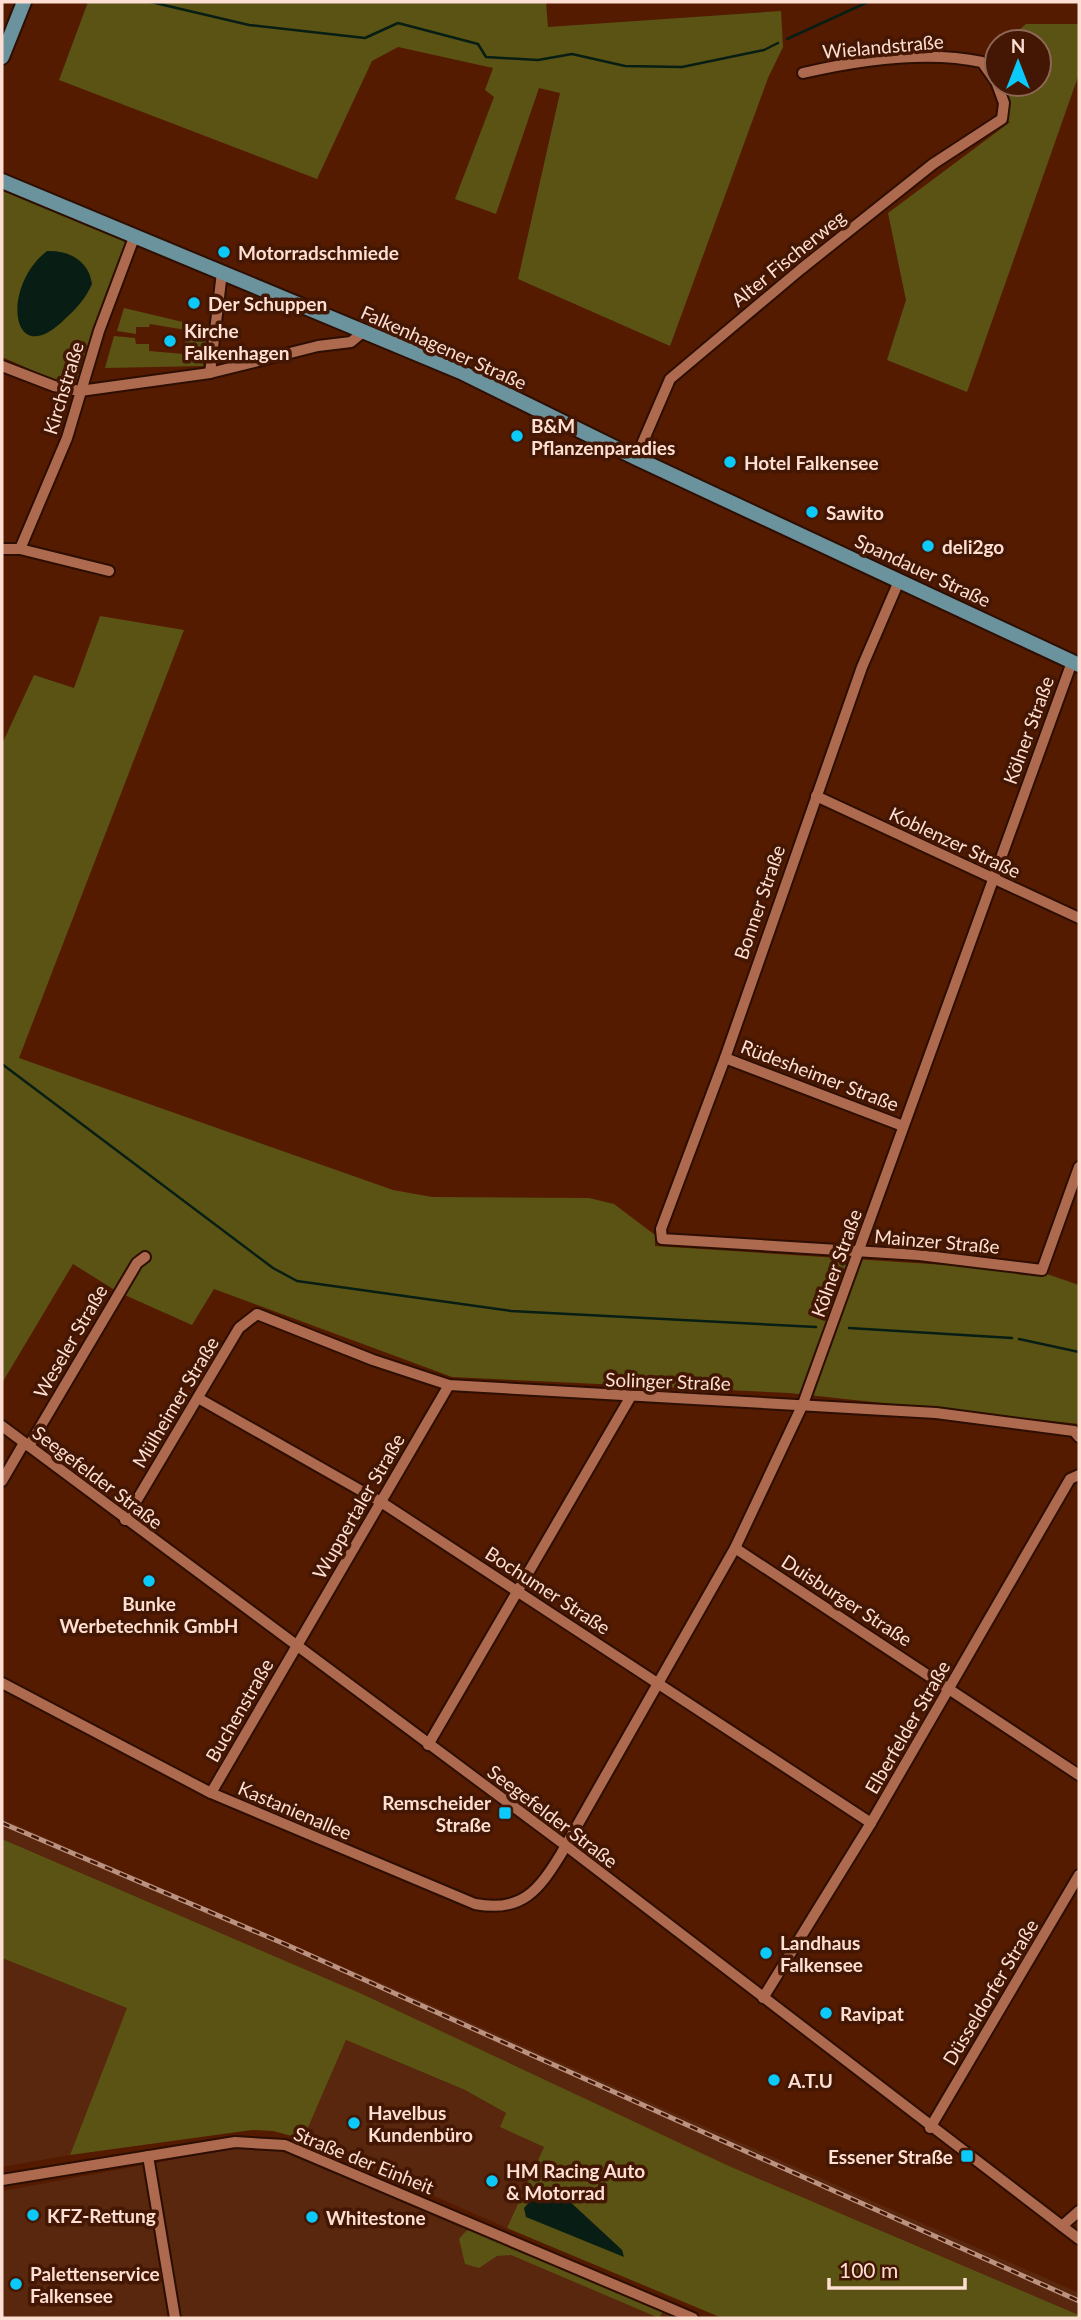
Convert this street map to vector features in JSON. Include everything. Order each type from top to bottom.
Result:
[{"type":"main road","points":[[2,57],[24,2]]},
{"type":"main road","name":"Falkenhagener Straße","points":[[2,181],[460,372],[636,458]]},
{"type":"main road","name":"Spandauer Straße","points":[[636,458],[1076,663]]},
{"type":"street","name":"Wielandstraße","points":[[803,73],[845,63],[956,57],[983,63]]},
{"type":"street","name":"Wielandstraße","points":[[1002,98],[1002,118]]},
{"type":"street","name":"Alter Fischerweg","points":[[636,458],[670,379],[892,196],[1002,118]]},
{"type":"street","name":"Kirchstraße","points":[[20,549],[67,438],[80,391],[135,235]]},
{"type":"street","points":[[211,373],[222,272]]},
{"type":"street","points":[[2,366],[54,386],[80,391],[211,373],[318,346],[351,342],[363,332]]},
{"type":"street","points":[[2,549],[20,549],[109,571]]},
{"type":"street","name":"Bonner Straße","points":[[662,1239],[661,1229],[725,1058],[862,667],[900,581]]},
{"type":"street","name":"Kölner Straße","points":[[565,1845],[735,1548],[803,1404],[993,879],[1076,663]]},
{"type":"street","name":"Koblenzer Straße","points":[[816,796],[1079,918]]},
{"type":"street","name":"Rüdesheimer Straße","points":[[725,1058],[903,1126]]},
{"type":"street","name":"Mainzer Straße","points":[[662,1239],[973,1260],[1042,1270],[1079,1167]]},
{"type":"street","name":"Weseler Straße","points":[[2,1481],[137,1263],[145,1257]]},
{"type":"street","name":"Mülheimer Straße","points":[[125,1520],[239,1328],[257,1314],[265,1315]]},
{"type":"street","name":"Solinger Straße","points":[[265,1315],[373,1360],[449,1385],[803,1404],[1014,1421],[1074,1432],[1079,1437]]},
{"type":"street","name":"Wuppertaler Straße","points":[[297,1645],[449,1385]]},
{"type":"street","points":[[428,1745],[631,1396]]},
{"type":"street","name":"Bochumer Straße","points":[[198,1398],[381,1502],[871,1822]]},
{"type":"street","name":"Seegefelder Straße","points":[[2,1426],[565,1845],[930,2128],[1079,2239]]},
{"type":"street","name":"Elberfelder Straße","points":[[764,1998],[871,1822],[1070,1479],[1079,1475]]},
{"type":"street","name":"Duisburger Straße","points":[[735,1548],[1079,1775]]},
{"type":"street","name":"Buchenstraße","points":[[211,1793],[297,1645]]},
{"type":"street","name":"Kastanienallee","points":[[2,1683],[211,1793],[475,1904],[512,1904],[534,1892],[544,1882],[565,1845]]},
{"type":"street","name":"Düsseldorfer Straße","points":[[930,2128],[1079,1875]]},
{"type":"street","name":"Straße der Einheit","points":[[2,2180],[235,2142],[285,2145],[693,2318]]},
{"type":"street","points":[[148,2156],[175,2318]]},
{"type":"street","points":[[1062,2226],[1079,2211]]},
{"type":"shaded area","points":[[88,2],[546,2],[548,27],[781,11],[783,47],[768,78],[670,346],[518,279],[560,93],[539,88],[496,214],[455,199],[494,97],[485,90],[493,68],[398,47],[372,61],[317,179],[59,80]]},
{"type":"shaded area","points":[[1026,24],[1079,24],[1079,74],[967,392],[887,360],[906,300],[888,213],[1010,122],[1002,119],[999,98],[1053,98],[1053,28],[1021,28]]},
{"type":"shaded area","points":[[2,189],[123,239],[126,246],[76,384],[63,384],[2,357]]},
{"type":"shaded area","points":[[47,251],[63,252],[77,258],[87,269],[92,284],[81,302],[66,318],[47,333],[33,336],[23,331],[18,319],[18,303],[22,285],[32,267]]},
{"type":"shaded area","points":[[124,308],[208,328],[203,366],[105,368],[114,336],[135,338],[136,344],[149,344],[149,351],[184,354],[186,330],[150,324],[149,327],[136,327],[136,334],[117,331]]},
{"type":"shaded area","points":[[100,616],[184,630],[19,1058],[393,1190],[432,1197],[589,1198],[614,1204],[655,1235],[655,1246],[1038,1271],[1079,1285],[1079,1424],[789,1393],[452,1377],[214,1289],[192,1325],[118,1292],[73,1264],[2,1383],[2,744],[34,675],[74,688]]},
{"type":"shaded area","points":[[2,1819],[404,1993],[1079,2293],[1079,2315],[729,2166],[360,1993],[2,1839]]},
{"type":"shaded area","points":[[2,1839],[360,1993],[729,2166],[1079,2315],[1079,2318],[722,2318],[507,2228],[544,2147],[500,2127],[506,2113],[465,2090],[346,2040],[303,2139],[273,2131],[252,2130],[70,2155],[127,2008],[2,1958]],"holes":[[[533,2198],[568,2200],[622,2250]]]},
{"type":"shaded area","points":[[2,1958],[128,2007],[70,2155],[2,2167]]},
{"type":"shaded area","points":[[346,2040],[465,2090],[506,2113],[501,2127],[544,2147],[507,2228],[303,2139]]},
{"type":"shaded area","points":[[236,2148],[271,2148],[306,2158],[680,2318],[2,2318],[2,2191]]},
{"type":"shaded area","points":[[553,2194],[568,2200],[622,2250],[624,2257],[526,2217],[524,2208],[533,2198]]},
{"type":"shaded area","points":[[474,2229],[663,2311],[659,2318],[511,2255],[497,2256],[479,2268],[465,2264],[459,2239],[466,2231]]},
{"type":"waterway","points":[[151,2],[249,25],[365,38],[398,23],[478,44],[486,57],[538,60],[572,54],[625,66],[682,67],[764,50],[778,43]]},
{"type":"waterway","points":[[787,39],[868,2]]},
{"type":"waterway","points":[[2,1064],[273,1268],[297,1281],[511,1311],[816,1327]]},
{"type":"waterway","points":[[849,1328],[1012,1338]]},
{"type":"waterway","points":[[1019,1339],[1079,1352]]},
{"type":"railway","points":[[2,1823],[287,1945],[1079,2301]]},
{"type":"place","name":"Motorradschmiede","points":[[224,252]]},
{"type":"place","name":"Der Schuppen","points":[[194,303]]},
{"type":"place","name":"Kirche Falkenhagen","points":[[170,341]]},
{"type":"place","name":"B&M Pflanzenparadies","points":[[517,436]]},
{"type":"place","name":"Hotel Falkensee","points":[[730,462]]},
{"type":"place","name":"Sawito","points":[[812,512]]},
{"type":"place","name":"deli2go","points":[[928,546]]},
{"type":"place","name":"Bunke Werbetechnik GmbH","points":[[149,1581]]},
{"type":"place","name":"Remscheider Straße","points":[[505,1813]]},
{"type":"place","name":"Landhaus Falkensee","points":[[766,1953]]},
{"type":"place","name":"Ravipat","points":[[826,2013]]},
{"type":"place","name":"A.T.U","points":[[774,2080]]},
{"type":"place","name":"Havelbus Kundenbüro","points":[[354,2123]]},
{"type":"place","name":"Essener Straße","points":[[967,2156]]},
{"type":"place","name":"HM Racing Auto & Motorrad","points":[[492,2181]]},
{"type":"place","name":"KFZ-Rettung","points":[[33,2215]]},
{"type":"place","name":"Whitestone","points":[[312,2217]]},
{"type":"place","name":"Palettenservice Falkensee","points":[[16,2284]]}]
